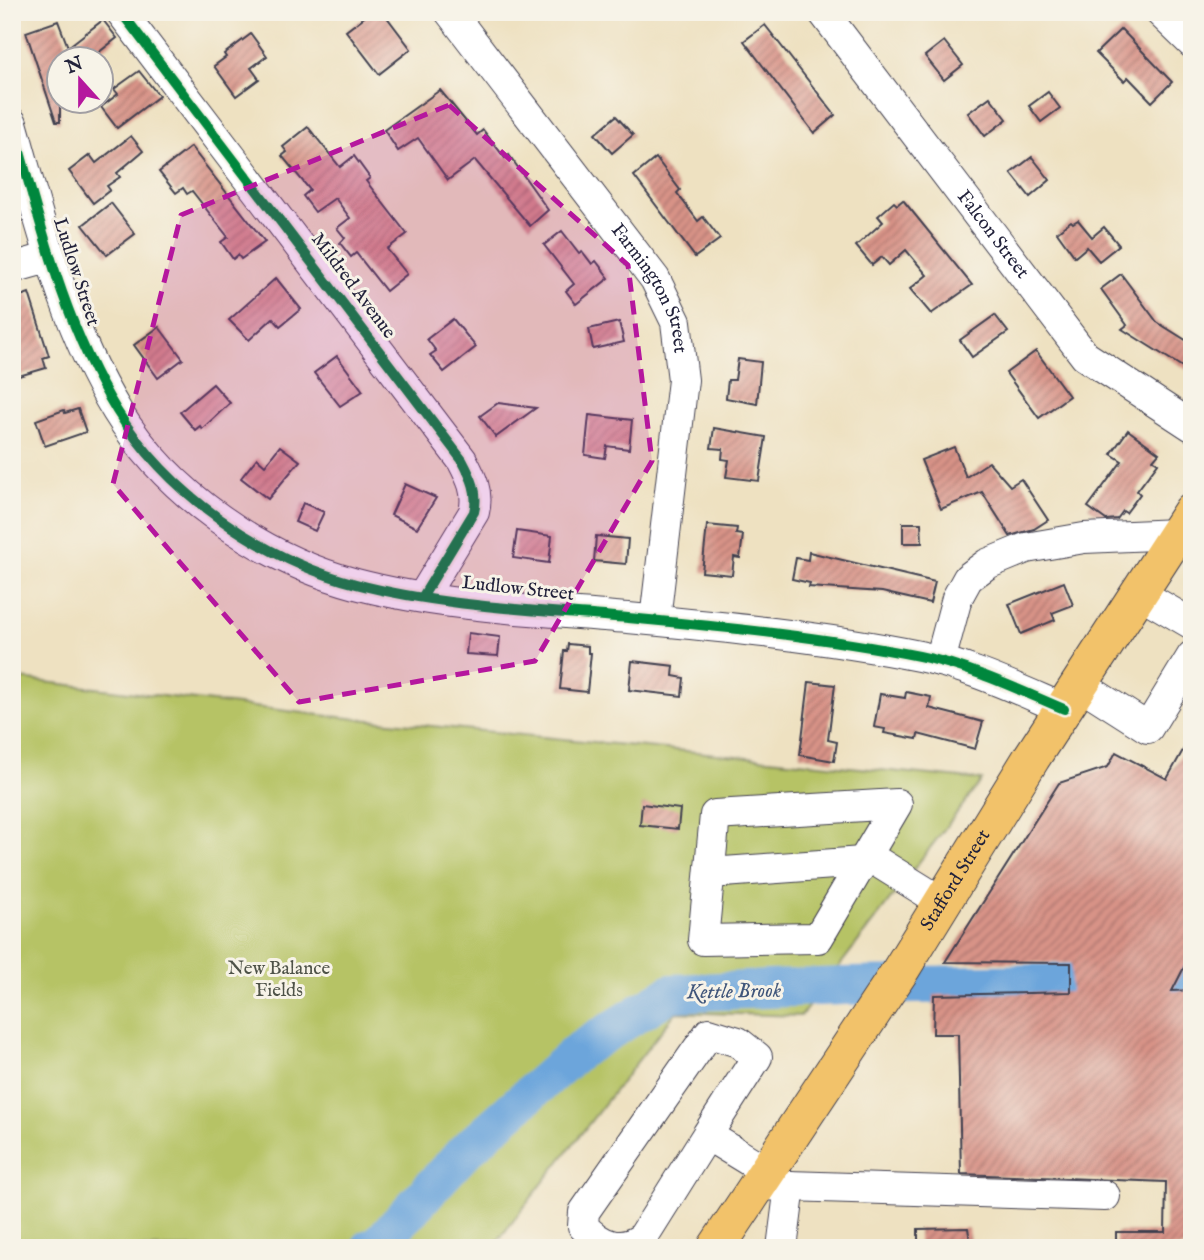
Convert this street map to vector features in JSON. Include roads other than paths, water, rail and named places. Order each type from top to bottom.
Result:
[{"type":"main road","name":"Stafford Street","points":[[716,1248],[771,1180],[1071,696],[1139,593],[1187,530]]},
{"type":"street","name":"Mildred Avenue","points":[[121,12],[462,460],[476,497],[474,512],[423,596]]},
{"type":"street","name":"Farmington Street","points":[[450,12],[655,279],[676,322],[683,380],[655,620]]},
{"type":"street","name":"Falcon Street","points":[[823,12],[1085,356],[1192,426]]},
{"type":"street","points":[[1160,12],[1192,43]]},
{"type":"street","name":"Ludlow Street","points":[[12,123],[51,257],[79,339],[97,377],[142,447],[173,479],[206,508],[278,553],[352,583],[423,596],[655,620],[853,645],[940,661],[1071,696],[1148,727],[1192,656]]},
{"type":"street","points":[[12,268],[51,257]]},
{"type":"street","points":[[940,661],[957,598],[968,578],[987,564],[1026,548],[1084,538],[1187,530]]},
{"type":"street","points":[[1139,593],[1192,624]]},
{"type":"street","points":[[897,804],[863,862],[818,938],[704,940],[715,815],[897,804]]},
{"type":"street","points":[[710,873],[876,861],[942,902]]},
{"type":"street","points":[[709,1033],[738,1042],[757,1057],[707,1135],[643,1237],[631,1246],[610,1246],[594,1239],[583,1226],[584,1212],[709,1033]]},
{"type":"street","points":[[707,1135],[771,1180],[1105,1196]]},
{"type":"street","points":[[771,1180],[782,1248]]},
{"type":"waterway","name":"Kettle Brook","points":[[370,1248],[380,1243],[464,1152],[578,1051],[671,993],[844,986],[1192,981]]},
{"type":"park label","name":"New Balance Fields","points":[[279,980]]}]
